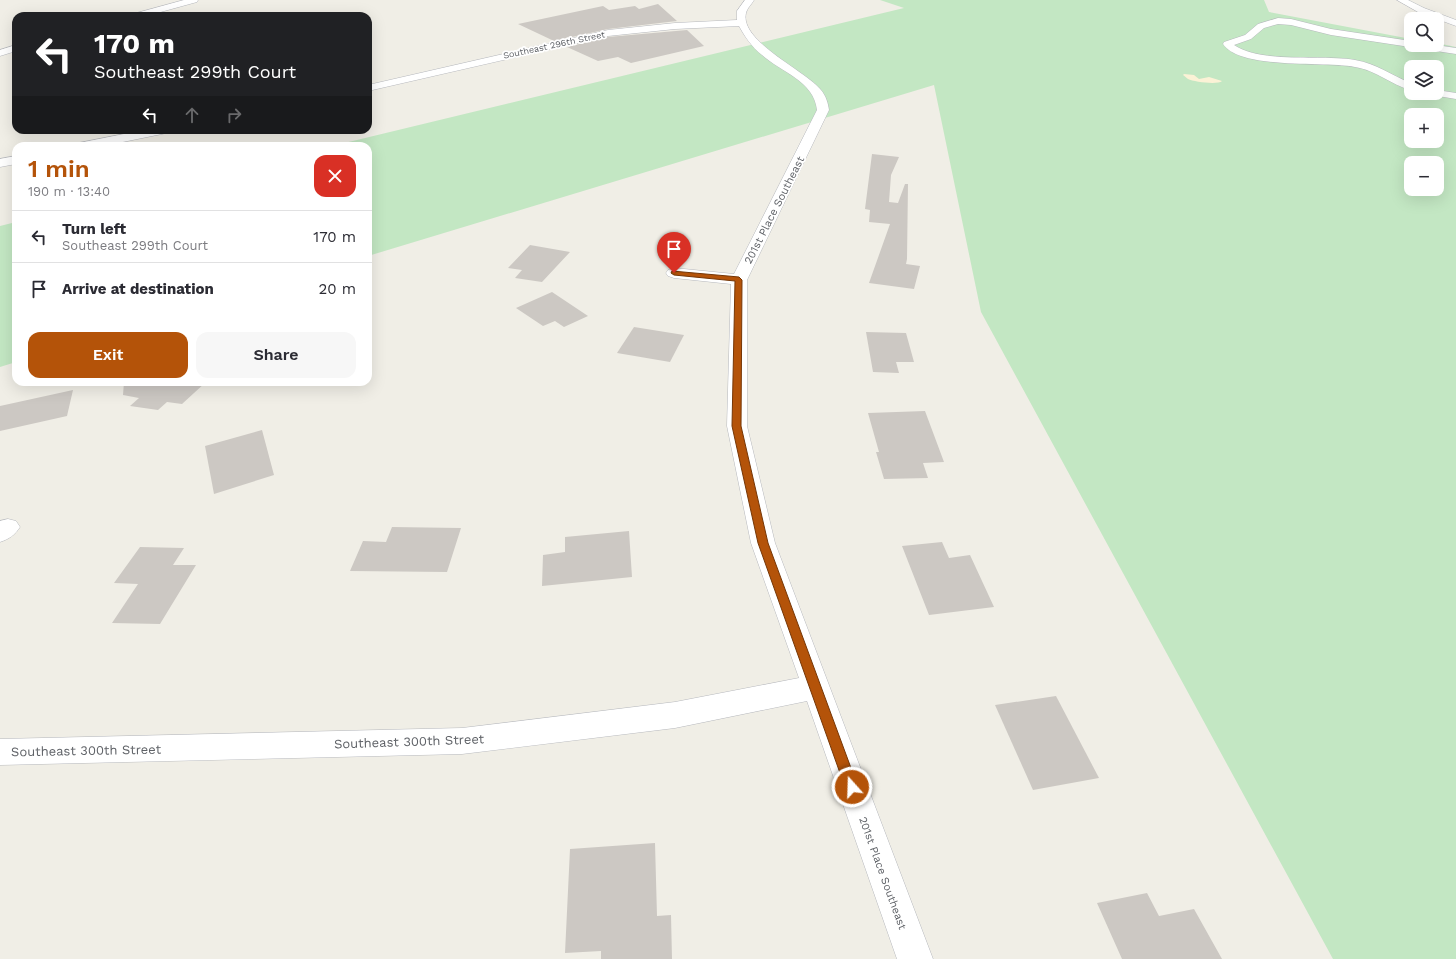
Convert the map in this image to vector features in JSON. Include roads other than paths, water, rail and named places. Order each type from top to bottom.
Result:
[{"type":"street","points":[[150,12],[194,0]]},
{"type":"street","points":[[742,23],[742,12],[750,0]]},
{"type":"street","points":[[1401,0],[1456,23]]},
{"type":"street","points":[[1404,43],[1331,32],[1291,22],[1278,21],[1261,26],[1248,37],[1228,44],[1232,49],[1260,57],[1292,60],[1330,60],[1353,62],[1379,70],[1404,85]]},
{"type":"street","name":"Southeast 296th Street","points":[[372,85],[608,33],[674,26],[742,23]]},
{"type":"street","name":"201st Place Southeast","points":[[742,23],[751,38],[765,53],[810,84],[818,93],[822,102],[823,110],[739,280],[737,426],[763,543],[915,959]]},
{"type":"street","points":[[1444,48],[1456,50]]},
{"type":"street","points":[[0,53],[12,49]]},
{"type":"street","points":[[1444,94],[1456,96]]},
{"type":"street","points":[[104,142],[142,134]]},
{"type":"street","points":[[0,163],[12,161]]},
{"type":"street","points":[[674,273],[739,280]]},
{"type":"street","name":"Southeast 300th Street","points":[[0,752],[462,740],[675,715],[815,686]]}]
